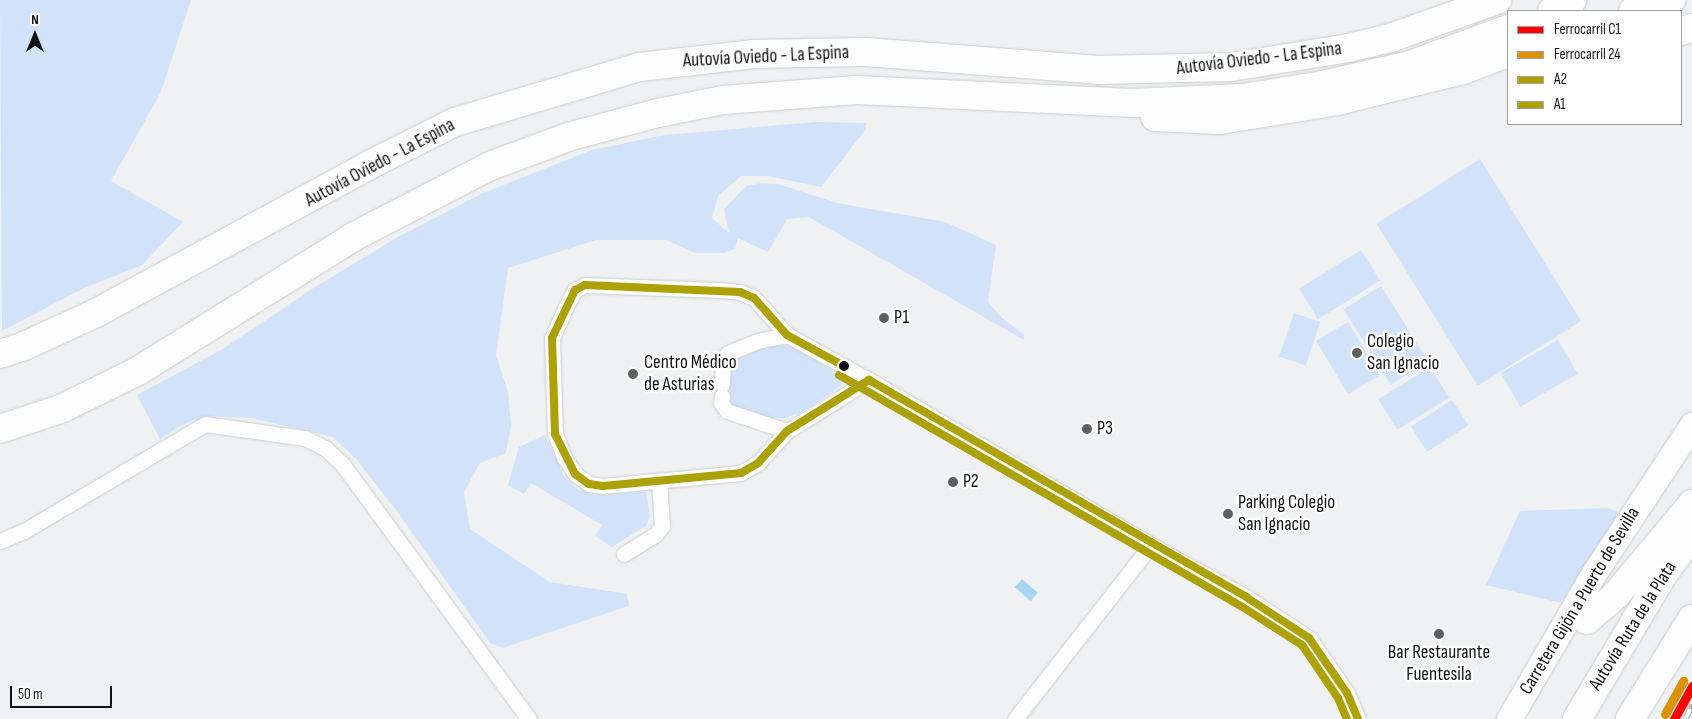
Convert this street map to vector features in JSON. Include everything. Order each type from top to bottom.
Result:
[{"type":"highway","name":"Autovía Oviedo - La Espina","points":[[0,354],[24,346],[96,313],[373,163],[455,122],[640,67],[754,54],[866,52],[1098,70],[1222,67],[1307,56],[1390,38],[1496,0]]},
{"type":"highway","points":[[1554,10],[1572,0]]},
{"type":"highway","points":[[1636,10],[1671,0]]},
{"type":"highway","points":[[0,429],[63,408],[138,371],[353,237],[490,166],[571,136],[658,113],[724,100],[857,90],[1133,102],[1242,98],[1323,85],[1410,65],[1507,30]]},
{"type":"highway","points":[[1220,120],[1338,101],[1463,70],[1507,54]]},
{"type":"highway","points":[[724,100],[948,105],[1220,120],[1289,117],[1364,106],[1507,72]]},
{"type":"highway","name":"Carretera Gijón a Puerto de Sevilla","points":[[1509,719],[1594,573],[1692,425]]},
{"type":"highway","name":"Carretera Gijón a Puerto de Sevilla","points":[[1652,484],[1692,435]]},
{"type":"highway","points":[[1587,620],[1616,595],[1692,504]]},
{"type":"highway","name":"Autovía Ruta de la Plata","points":[[1577,719],[1664,574],[1692,535]]},
{"type":"highway","points":[[1630,719],[1692,619]]},
{"type":"street","points":[[869,380],[787,431],[758,463],[741,473],[603,486],[589,484],[575,474],[564,457],[555,434],[552,338],[576,290],[596,284],[740,292],[754,298],[787,335],[869,380],[1151,545],[1246,597],[1309,638],[1347,693],[1358,719]]},
{"type":"street","points":[[787,335],[757,341],[728,353],[723,362],[722,390],[722,403],[727,411],[787,431]]},
{"type":"street","points":[[0,541],[24,531],[205,424],[234,426],[306,438],[325,448],[343,465],[529,719]]},
{"type":"street","points":[[624,554],[655,535],[662,526],[659,481]]},
{"type":"street","points":[[1014,719],[1151,545]]},
{"type":"shaded area","points":[[0,0],[191,0],[161,92],[111,181],[183,222],[142,265],[84,288],[2,331]]},
{"type":"shaded area","points":[[816,122],[866,123],[866,129],[821,187],[768,176],[741,176],[718,196],[712,218],[729,233],[724,209],[746,186],[762,183],[778,184],[837,203],[945,222],[996,245],[988,302],[1001,317],[1024,335],[1024,340],[809,217],[787,219],[768,252],[738,238],[735,249],[725,253],[695,253],[666,240],[596,240],[508,268],[496,355],[508,392],[511,426],[506,453],[480,463],[464,492],[470,529],[550,582],[627,594],[629,606],[503,648],[490,643],[399,514],[356,459],[333,437],[251,418],[205,416],[180,426],[160,439],[137,395],[221,350],[312,289],[396,238],[481,194],[592,150],[664,135]]},
{"type":"shaded area","points":[[1480,159],[1581,321],[1478,386],[1377,224]]},
{"type":"shaded area","points":[[1361,250],[1380,281],[1318,319],[1299,289]]},
{"type":"shaded area","points":[[1381,286],[1428,361],[1391,385],[1344,309]]},
{"type":"shaded area","points":[[1294,313],[1320,322],[1305,366],[1279,356]]},
{"type":"shaded area","points":[[1348,322],[1380,375],[1348,394],[1316,341]]},
{"type":"shaded area","points":[[1558,340],[1578,374],[1520,407],[1501,373]]},
{"type":"shaded area","points":[[774,344],[797,348],[838,375],[842,385],[803,412],[785,418],[768,418],[731,404],[728,370],[731,361]]},
{"type":"shaded area","points":[[1430,367],[1449,398],[1397,430],[1378,399]]},
{"type":"shaded area","points":[[1452,400],[1468,425],[1427,452],[1411,427]]},
{"type":"shaded area","points":[[545,435],[564,476],[577,489],[595,495],[646,492],[650,517],[646,526],[612,547],[595,536],[602,525],[531,483],[524,494],[508,485],[519,447]]},
{"type":"shaded area","points":[[1608,508],[1619,512],[1561,603],[1486,585],[1520,511]]},
{"type":"shaded area","points":[[1022,579],[1038,593],[1031,601],[1015,587]]},
{"type":"railway","points":[[1685,719],[1692,705]]},
{"type":"rail line","name":"24","points":[[1665,714],[1683,681]]},
{"type":"rail line","name":"C1","points":[[1674,719],[1692,686]]},
{"type":"transit line","name":"A2","points":[[844,366],[787,335],[754,298],[740,292],[585,285],[575,290],[552,338],[555,434],[575,474],[589,484],[603,486],[741,473],[758,463],[787,431],[869,380],[1246,597],[1309,638],[1347,693],[1358,719]]},
{"type":"transit line","name":"A1","points":[[839,375],[1241,606],[1302,645],[1338,698],[1347,719]]},
{"type":"place","name":"P1","points":[[884,318]]},
{"type":"place","name":"Colegio San Ignacio","points":[[1357,353]]},
{"type":"place","name":"Centro Médico de Asturias","points":[[633,374]]},
{"type":"place","name":"P3","points":[[1087,429]]},
{"type":"place","name":"P2","points":[[953,482]]},
{"type":"place","name":"Parking Colegio San Ignacio","points":[[1228,514]]},
{"type":"place","name":"Bar Restaurante Fuentesila","points":[[1439,634]]}]
